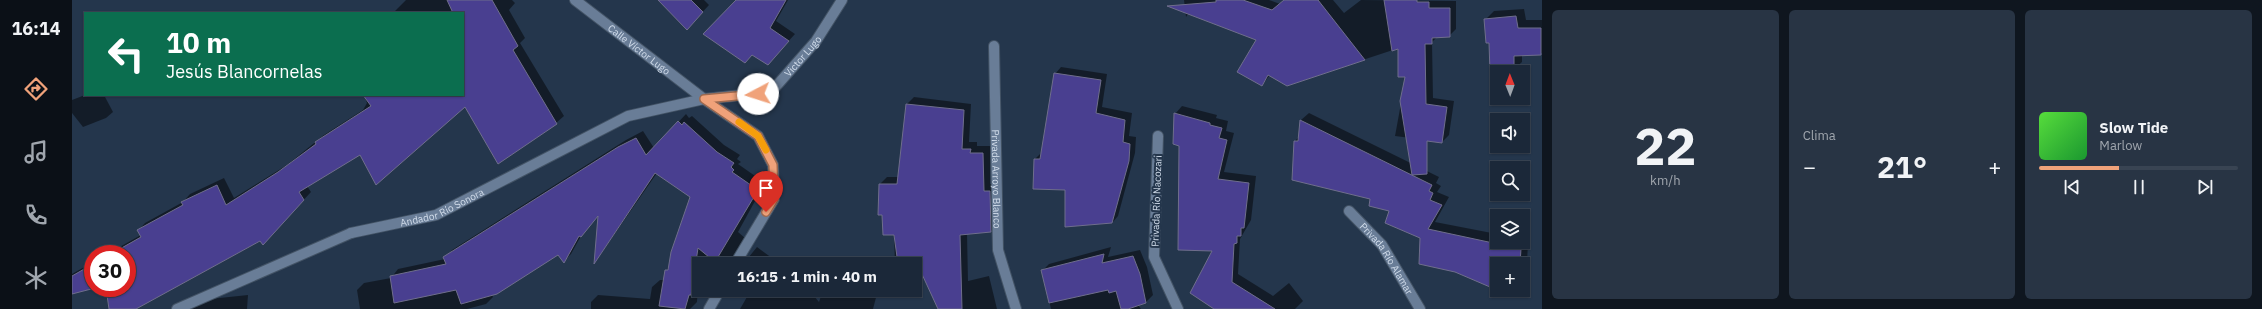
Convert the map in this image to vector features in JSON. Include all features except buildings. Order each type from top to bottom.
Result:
[{"type":"street","name":"Calle Víctor Lugo","points":[[574,0],[704,99],[758,136],[773,165],[774,199],[739,257]]},
{"type":"street","name":"Victor Lugo","points":[[704,99],[771,92],[816,41],[842,0]]},
{"type":"street","name":"Privada Arroyo Blanco","points":[[994,46],[998,250],[1016,309]]},
{"type":"street","name":"Andador Río Sonora","points":[[177,309],[352,233],[436,215],[628,116],[704,99]]},
{"type":"street","name":"Privada Río Nacozari","points":[[1158,136],[1154,257],[1178,309]]},
{"type":"street","name":"Privada Río Alamar","points":[[1349,211],[1382,245],[1420,309]]},
{"type":"street","points":[[708,309],[716,297]]},
{"type":"slow traffic","points":[[739,122],[758,136],[766,150]]},
{"type":"route","points":[[758,94],[704,99],[758,136],[773,165],[774,199],[766,212]]}]
